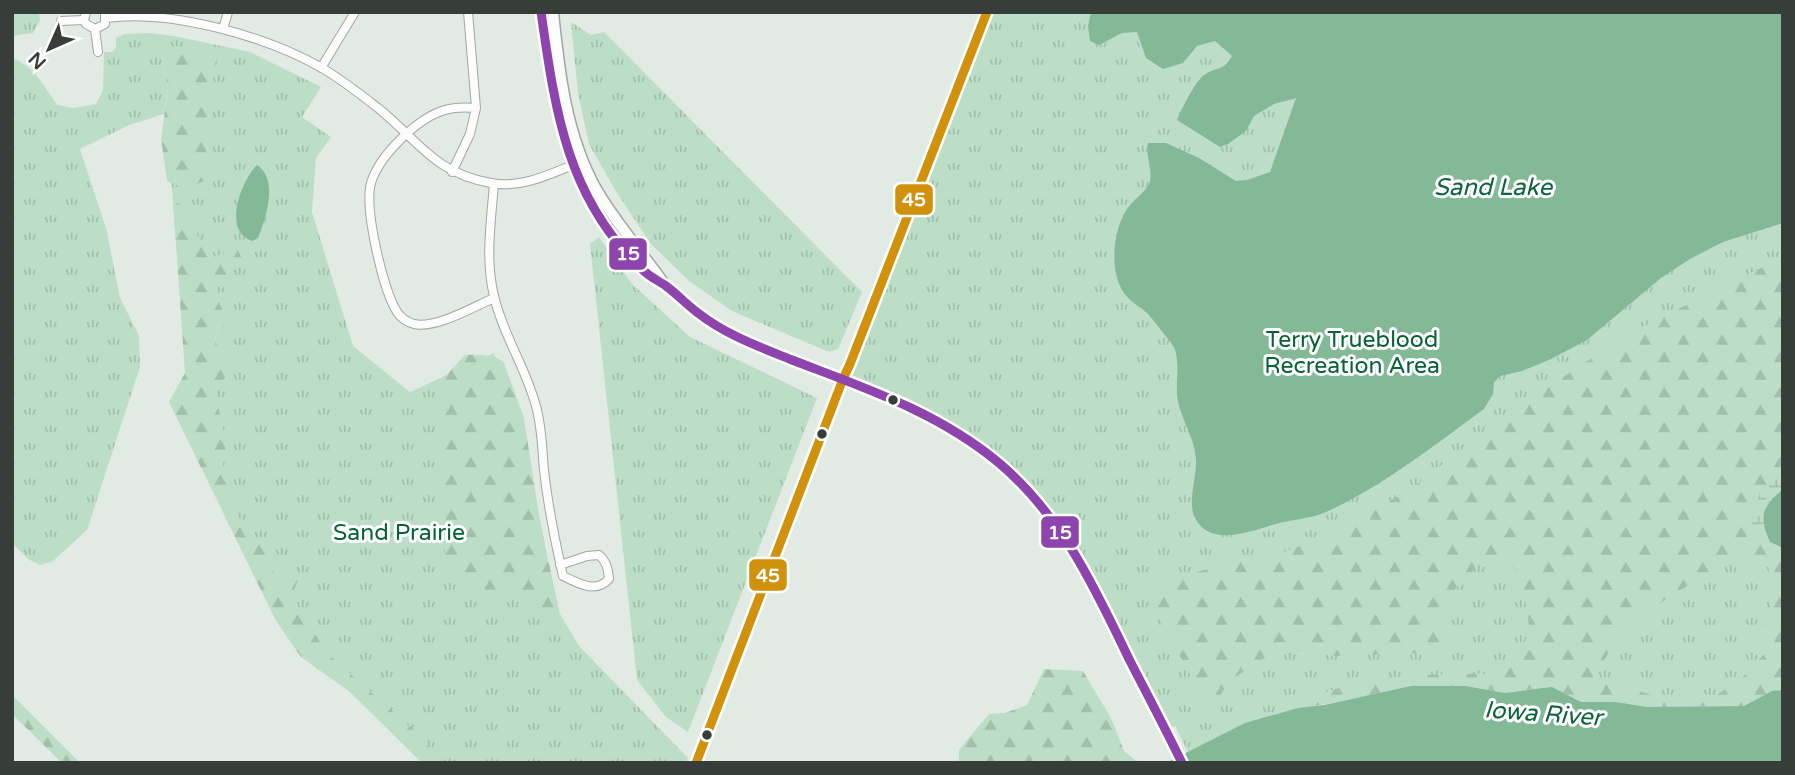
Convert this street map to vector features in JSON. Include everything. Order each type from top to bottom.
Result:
[{"type":"main road","points":[[541,12],[554,99],[578,163],[615,219],[666,286],[699,314],[758,347],[843,379],[940,421],[981,449],[1022,484],[1073,550],[1182,763]]},
{"type":"main road","points":[[553,12],[565,102],[578,163]]},
{"type":"main road","points":[[696,763],[987,12]]},
{"type":"street","points":[[223,29],[228,12]]},
{"type":"street","points":[[321,68],[355,12]]},
{"type":"street","points":[[452,172],[470,134],[476,108],[468,12]]},
{"type":"street","points":[[61,20],[85,16],[90,28],[95,29],[105,24],[106,15],[195,23],[223,29],[273,47],[321,68],[364,97],[435,162],[452,172],[494,184],[529,182],[578,163]]},
{"type":"street","points":[[95,29],[98,52]]},
{"type":"street","points":[[476,108],[458,107],[438,112],[406,134],[376,170],[368,199],[369,215],[384,277],[396,311],[402,318],[424,325],[434,324],[494,298]]},
{"type":"street","points":[[494,184],[489,271],[494,298],[537,406],[550,516],[560,565],[563,576],[594,587],[603,586],[609,579],[608,568],[599,555],[560,565]]},
{"type":"green space","points":[[12,12],[39,12],[40,20],[33,33],[12,36]]},
{"type":"green space","name":"Terry Trueblood Recreation Area","points":[[987,12],[1783,12],[1783,692],[1638,711],[1517,687],[1450,686],[1361,697],[1285,712],[1188,752],[1175,726],[1166,731],[1056,525],[981,449],[843,379]]},
{"type":"green space","points":[[571,22],[591,35],[604,32],[862,292],[838,349],[829,352],[732,311],[689,281],[651,244],[615,190],[589,144],[578,93]]},
{"type":"green space","name":"Sand Prairie","points":[[149,33],[250,52],[321,87],[302,117],[331,137],[316,158],[312,212],[353,346],[410,392],[494,353],[521,419],[558,615],[560,614],[579,646],[688,758],[686,763],[426,763],[282,616],[191,422],[226,376],[214,341],[218,329],[228,323],[215,292],[221,283],[179,280],[168,139],[201,128],[161,50],[168,88],[164,114],[129,125],[80,149],[106,228],[120,298],[139,336],[140,367],[87,530],[53,561],[40,565],[28,559],[12,543],[12,58],[34,72],[58,105],[73,108],[96,104],[103,90],[104,52],[112,52],[116,48],[116,38],[125,34]]},
{"type":"green space","points":[[175,46],[219,52],[210,95],[204,181],[186,189],[167,181],[161,139],[168,88],[161,50]]},
{"type":"green space","points":[[173,201],[184,206],[207,256],[211,258],[237,248],[243,261],[215,292],[228,323],[218,329],[214,341],[227,354],[226,376],[216,389],[221,425],[227,438],[223,465],[237,515],[270,555],[270,567],[276,575],[286,574],[298,580],[293,592],[299,609],[327,653],[416,732],[440,763],[422,763],[350,692],[301,657],[276,621],[169,402],[185,373]]},
{"type":"green space","points":[[599,237],[632,284],[690,337],[817,398],[688,732],[666,717],[637,680],[590,244]]},
{"type":"green space","points":[[1783,257],[1783,473],[1760,492],[1748,532],[1783,556],[1783,690],[1772,691],[1744,706],[1647,707],[1615,702],[1581,702],[1552,687],[1505,693],[1466,686],[1411,686],[1285,712],[1318,695],[1362,683],[1435,675],[1505,674],[1522,653],[1529,627],[1524,588],[1508,557],[1482,562],[1446,598],[1447,655],[1409,653],[1335,656],[1279,648],[1228,682],[1211,712],[1156,613],[1155,581],[1281,553],[1335,533],[1409,490],[1517,407],[1630,333]],"holes":[[[1744,557],[1768,562],[1771,604],[1765,625],[1764,654],[1745,675],[1717,695],[1681,698],[1652,695],[1594,677],[1623,629],[1677,592],[1730,561]]]},
{"type":"green space","points":[[465,355],[491,356],[504,363],[524,418],[540,522],[560,614],[550,620],[525,602],[493,594],[465,577],[448,580],[440,506],[441,419],[437,385]]},
{"type":"green space","points":[[1783,473],[1783,489],[1766,504],[1770,542],[1783,548],[1783,556],[1748,532],[1760,492]]},
{"type":"green space","points":[[1044,669],[1083,671],[1111,718],[1124,751],[1139,763],[959,763],[959,750],[989,714],[1005,713],[1027,705]]},
{"type":"green space","points":[[12,695],[80,763],[62,763],[12,714]]},
{"type":"water","name":"Sand Lake","points":[[1091,12],[1783,12],[1783,223],[1723,242],[1690,259],[1661,278],[1587,340],[1522,371],[1500,376],[1494,382],[1493,394],[1484,409],[1407,465],[1345,503],[1318,515],[1241,534],[1220,535],[1210,532],[1202,527],[1193,512],[1196,460],[1193,443],[1178,403],[1176,352],[1145,311],[1126,296],[1119,283],[1114,260],[1117,235],[1125,213],[1149,184],[1151,175],[1148,143],[1166,143],[1199,158],[1236,181],[1247,180],[1270,172],[1296,98],[1274,104],[1254,116],[1246,131],[1220,147],[1177,120],[1200,78],[1223,67],[1232,56],[1215,41],[1197,46],[1183,63],[1163,69],[1146,58],[1137,32],[1122,33],[1099,45],[1090,41],[1088,26]]},
{"type":"water","points":[[257,165],[268,180],[269,199],[258,238],[252,241],[243,236],[236,217],[240,194]]},
{"type":"water","points":[[1783,489],[1783,548],[1770,542],[1763,519],[1766,507]]},
{"type":"water","name":"Iowa River","points":[[1411,686],[1466,686],[1505,693],[1552,687],[1581,702],[1615,702],[1647,707],[1744,706],[1772,691],[1783,690],[1783,763],[1166,763],[1245,723],[1298,708]]},
{"type":"transit line","name":"15","points":[[541,12],[552,84],[569,152],[581,184],[597,214],[618,244],[646,273],[720,328],[926,415],[976,445],[1021,483],[1058,529],[1089,579],[1182,763]]},
{"type":"transit line","name":"45","points":[[696,763],[987,12]]}]
